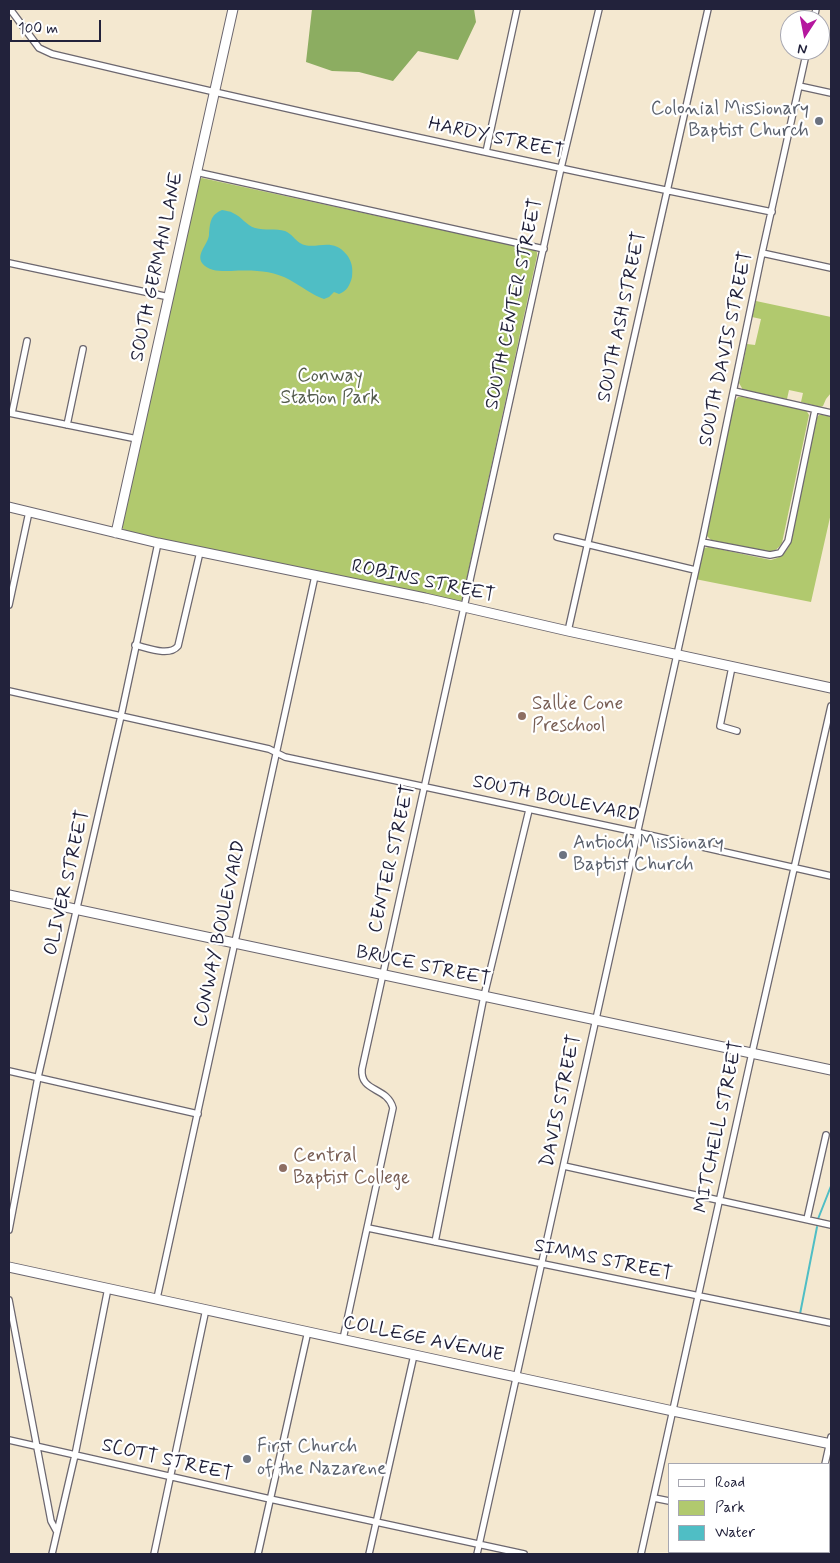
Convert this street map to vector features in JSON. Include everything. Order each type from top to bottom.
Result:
[{"type":"street","name":"HARDY STREET","points":[[10,9],[39,48],[52,54],[486,152],[772,212]]},
{"type":"street","name":"SOUTH GERMAN LANE","points":[[116,533],[233,9]]},
{"type":"street","points":[[486,152],[517,9]]},
{"type":"street","name":"SOUTH CENTER STREET","points":[[463,607],[561,168],[599,9]]},
{"type":"street","name":"SOUTH ASH STREET","points":[[568,631],[708,9]]},
{"type":"street","name":"SOUTH DAVIS STREET","points":[[676,653],[702,542],[762,253],[805,60]]},
{"type":"street","points":[[799,86],[831,94]]},
{"type":"street","points":[[196,172],[544,249]]},
{"type":"street","points":[[762,253],[831,268]]},
{"type":"street","points":[[9,263],[169,297]]},
{"type":"street","points":[[27,341],[10,413],[137,439]]},
{"type":"street","points":[[67,425],[83,348]]},
{"type":"street","points":[[734,391],[831,413]]},
{"type":"street","points":[[702,542],[770,555],[780,553],[788,541],[815,410]]},
{"type":"street","name":"ROBINS STREET","points":[[9,508],[158,543],[463,607],[831,688]]},
{"type":"street","points":[[9,605],[29,512]]},
{"type":"street","points":[[557,537],[695,570]]},
{"type":"street","name":"OLIVER STREET","points":[[9,1230],[38,1077],[78,909],[158,543]]},
{"type":"street","points":[[135,645],[165,652],[175,650],[178,646],[200,552]]},
{"type":"street","name":"CONWAY BOULEVARD","points":[[157,1298],[314,576]]},
{"type":"street","name":"CENTER STREET","points":[[343,1339],[393,1108],[391,1101],[364,1082],[362,1076],[463,607]]},
{"type":"street","name":"DAVIS STREET","points":[[477,1554],[676,653]]},
{"type":"street","points":[[732,666],[720,726],[736,731]]},
{"type":"street","name":"SOUTH BOULEVARD","points":[[9,691],[269,749],[285,757],[831,876]]},
{"type":"street","name":"MITCHELL STREET","points":[[641,1554],[831,706]]},
{"type":"street","points":[[435,1242],[484,996],[529,810]]},
{"type":"street","name":"BRUCE STREET","points":[[9,895],[831,1070]]},
{"type":"street","points":[[9,1071],[198,1114]]},
{"type":"street","points":[[807,1219],[826,1135]]},
{"type":"street","points":[[564,1166],[831,1225]]},
{"type":"street","name":"SIMMS STREET","points":[[368,1228],[831,1323]]},
{"type":"street","name":"COLLEGE AVENUE","points":[[9,1266],[673,1411],[831,1441]]},
{"type":"street","points":[[52,1554],[75,1455],[108,1288]]},
{"type":"street","points":[[9,1300],[51,1521],[57,1532]]},
{"type":"street","points":[[154,1554],[206,1309]]},
{"type":"street","points":[[258,1554],[308,1331]]},
{"type":"street","points":[[369,1554],[414,1355]]},
{"type":"street","name":"SCOTT STREET","points":[[9,1440],[524,1554]]},
{"type":"street","points":[[825,1463],[831,1441]]},
{"type":"street","points":[[654,1498],[668,1501]]},
{"type":"green space","points":[[312,9],[474,9],[476,22],[458,60],[418,51],[393,81],[359,72],[332,71],[306,62]]},
{"type":"green space","name":"Conway Station Park","points":[[202,178],[537,252],[462,600],[460,602],[455,603],[126,531],[121,527],[199,179]]},
{"type":"green space","points":[[756,301],[831,317],[831,393],[823,406],[820,407],[801,402],[803,393],[789,390],[787,399],[743,390],[739,383],[747,344],[755,345],[761,319],[752,317]]},
{"type":"green space","points":[[738,397],[806,410],[809,415],[782,543],[770,552],[711,540],[706,532],[734,402]]},
{"type":"green space","points":[[819,415],[831,416],[831,513],[811,602],[695,579],[704,548],[709,547],[771,560],[787,550],[790,544],[817,417]]},
{"type":"water","points":[[222,210],[231,212],[255,228],[285,231],[300,243],[306,245],[329,245],[341,249],[347,255],[352,265],[352,277],[348,287],[342,293],[334,292],[324,299],[290,280],[269,272],[219,271],[208,268],[202,263],[200,256],[208,238],[211,220],[215,214]]},
{"type":"waterway","points":[[818,1219],[831,1186]]},
{"type":"waterway","points":[[800,1314],[817,1227]]},
{"type":"place","name":"Colonial Missionary Baptist Church","points":[[819,121]]},
{"type":"place","name":"Sallie Cone Preschool","points":[[522,716]]},
{"type":"place","name":"Antioch Missionary Baptist Church","points":[[563,855]]},
{"type":"place","name":"Central Baptist College","points":[[283,1168]]},
{"type":"place","name":"First Church of the Nazarene","points":[[247,1459]]}]
